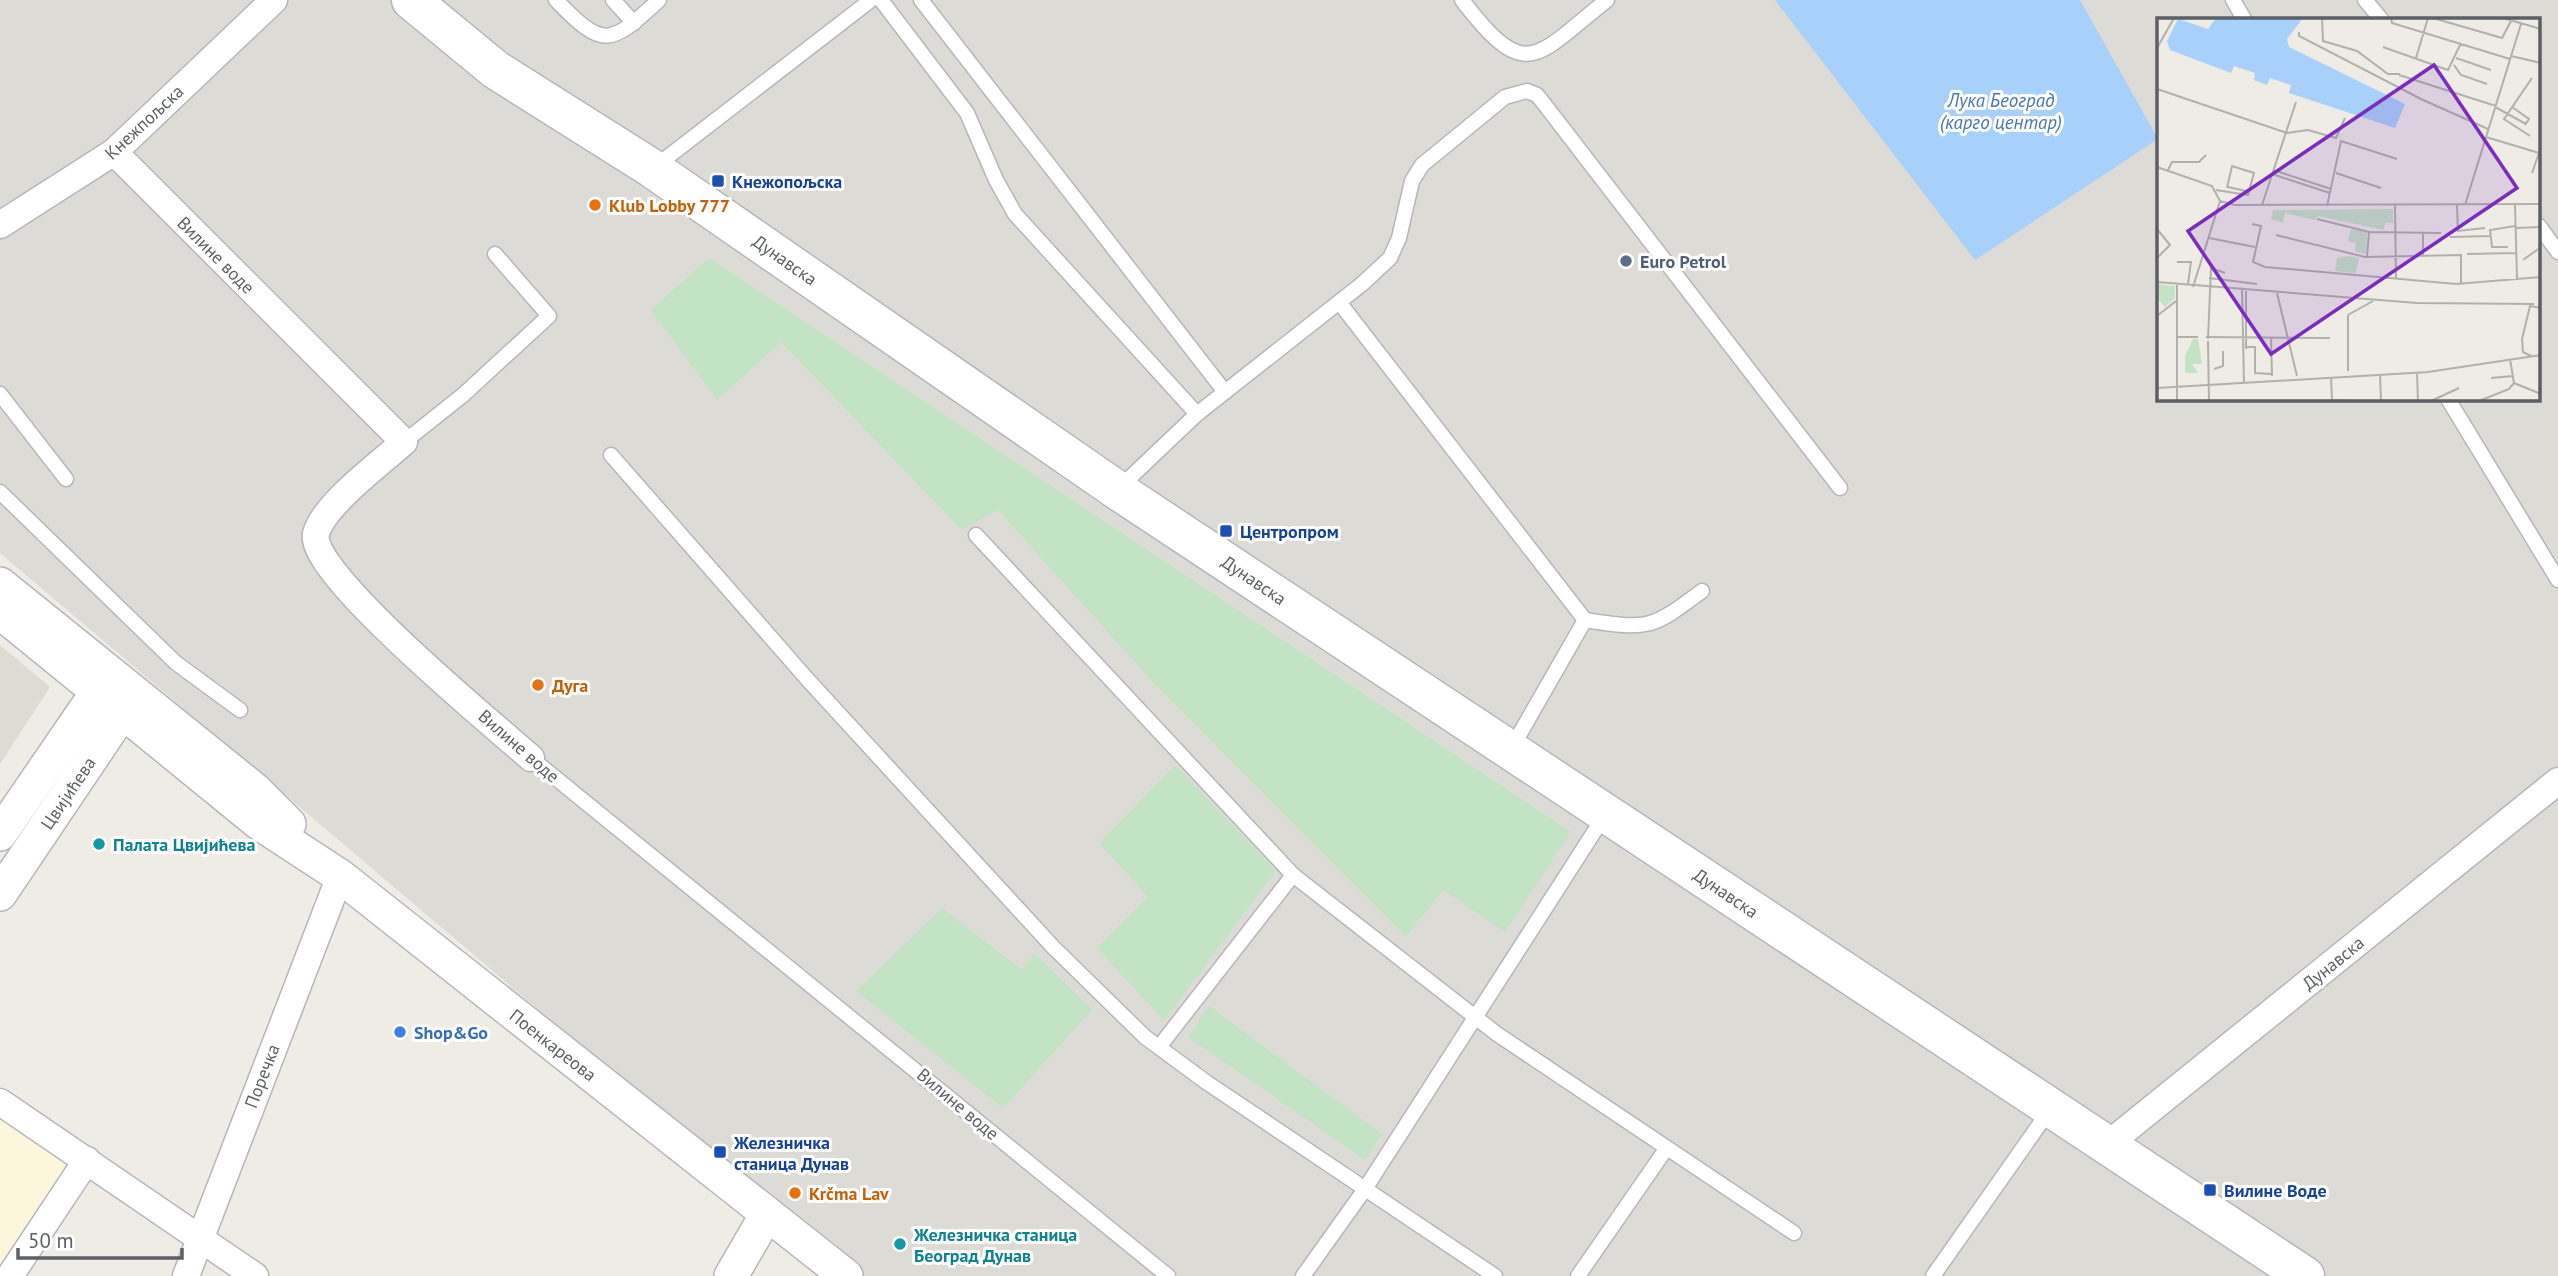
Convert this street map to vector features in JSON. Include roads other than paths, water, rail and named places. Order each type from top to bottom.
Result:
[{"type":"main road","name":"Дунавска","points":[[411,0],[496,70],[653,169],[1117,490],[2305,1276]]},
{"type":"street","name":"Кнежпољска","points":[[0,225],[114,152],[274,0]]},
{"type":"street","name":"Вилине воде","points":[[114,152],[404,442],[327,512],[316,534],[316,547],[323,561],[380,623],[531,758]]},
{"type":"street","points":[[0,584],[117,692]]},
{"type":"street","points":[[0,612],[117,692]]},
{"type":"street","name":"Цвијићева","points":[[0,834],[117,692]]},
{"type":"street","name":"Цвијићева","points":[[0,894],[117,692]]},
{"type":"street","name":"Поенкареова","points":[[117,692],[254,789],[340,876],[846,1276]]},
{"type":"street","name":"Дунавска","points":[[2107,1145],[2558,781]]},
{"type":"street","name":"Поречка","points":[[186,1276],[206,1241],[340,876]]},
{"type":"street","points":[[0,1102],[255,1276]]},
{"type":"street","points":[[10,1276],[87,1160]]},
{"type":"street","points":[[731,1276],[766,1214]]},
{"type":"lane","points":[[556,0],[584,30],[611,35],[634,23],[660,0]]},
{"type":"lane","points":[[613,0],[634,23]]},
{"type":"lane","points":[[653,169],[870,0]]},
{"type":"lane","points":[[881,0],[967,113],[1000,189],[1015,214],[1197,414]]},
{"type":"lane","points":[[921,0],[1225,392]]},
{"type":"lane","points":[[1462,0],[1489,36],[1507,50],[1524,55],[1540,53],[1607,0]]},
{"type":"lane","points":[[2233,0],[2243,18]]},
{"type":"lane","points":[[2365,0],[2380,18]]},
{"type":"lane","points":[[1117,490],[1197,414],[1339,302],[1390,258],[1399,238],[1412,181],[1422,165],[1505,97],[1527,91],[1537,95],[1545,105],[1840,488]]},
{"type":"lane","points":[[2540,227],[2558,252]]},
{"type":"lane","points":[[404,442],[463,395],[554,312],[495,254]]},
{"type":"lane","points":[[1339,302],[1585,620],[1628,627],[1647,626],[1660,622],[1702,591]]},
{"type":"lane","points":[[0,394],[66,479]]},
{"type":"lane","points":[[2449,401],[2558,580]]},
{"type":"lane","points":[[611,455],[808,680],[1053,947],[1159,1047],[1495,1276]]},
{"type":"lane","points":[[0,492],[176,663],[240,710]]},
{"type":"lane","points":[[976,535],[1293,875],[1475,1017],[1666,1149],[1794,1233]]},
{"type":"lane","points":[[1511,750],[1585,620]]},
{"type":"lane","name":"Вилине воде","points":[[531,758],[1168,1276]]},
{"type":"lane","points":[[1303,1276],[1365,1189],[1606,813]]},
{"type":"lane","points":[[1159,1047],[1293,875]]},
{"type":"lane","points":[[1933,1276],[2051,1108]]},
{"type":"lane","points":[[1578,1276],[1666,1149]]},
{"type":"water","name":"Лука Београд (карго центар)","points":[[1775,0],[2080,0],[2157,140],[1975,260]]},
{"type":"place","name":"Кнежопољска","points":[[718,181]]},
{"type":"place","name":"Klub Lobby 777","points":[[595,205]]},
{"type":"place","name":"Euro Petrol","points":[[1626,261]]},
{"type":"place","name":"Центропром","points":[[1226,531]]},
{"type":"place","name":"Дуга","points":[[538,685]]},
{"type":"place","name":"Палата Цвијићева","points":[[99,844]]},
{"type":"place","name":"Shop&Go","points":[[400,1032]]},
{"type":"place","name":"Железничка станица Дунав","points":[[720,1152]]},
{"type":"place","name":"Вилине Воде","points":[[2210,1190]]},
{"type":"place","name":"Krčma Lav","points":[[795,1193]]},
{"type":"place","name":"Железничка станица Београд Дунав","points":[[900,1244]]}]
